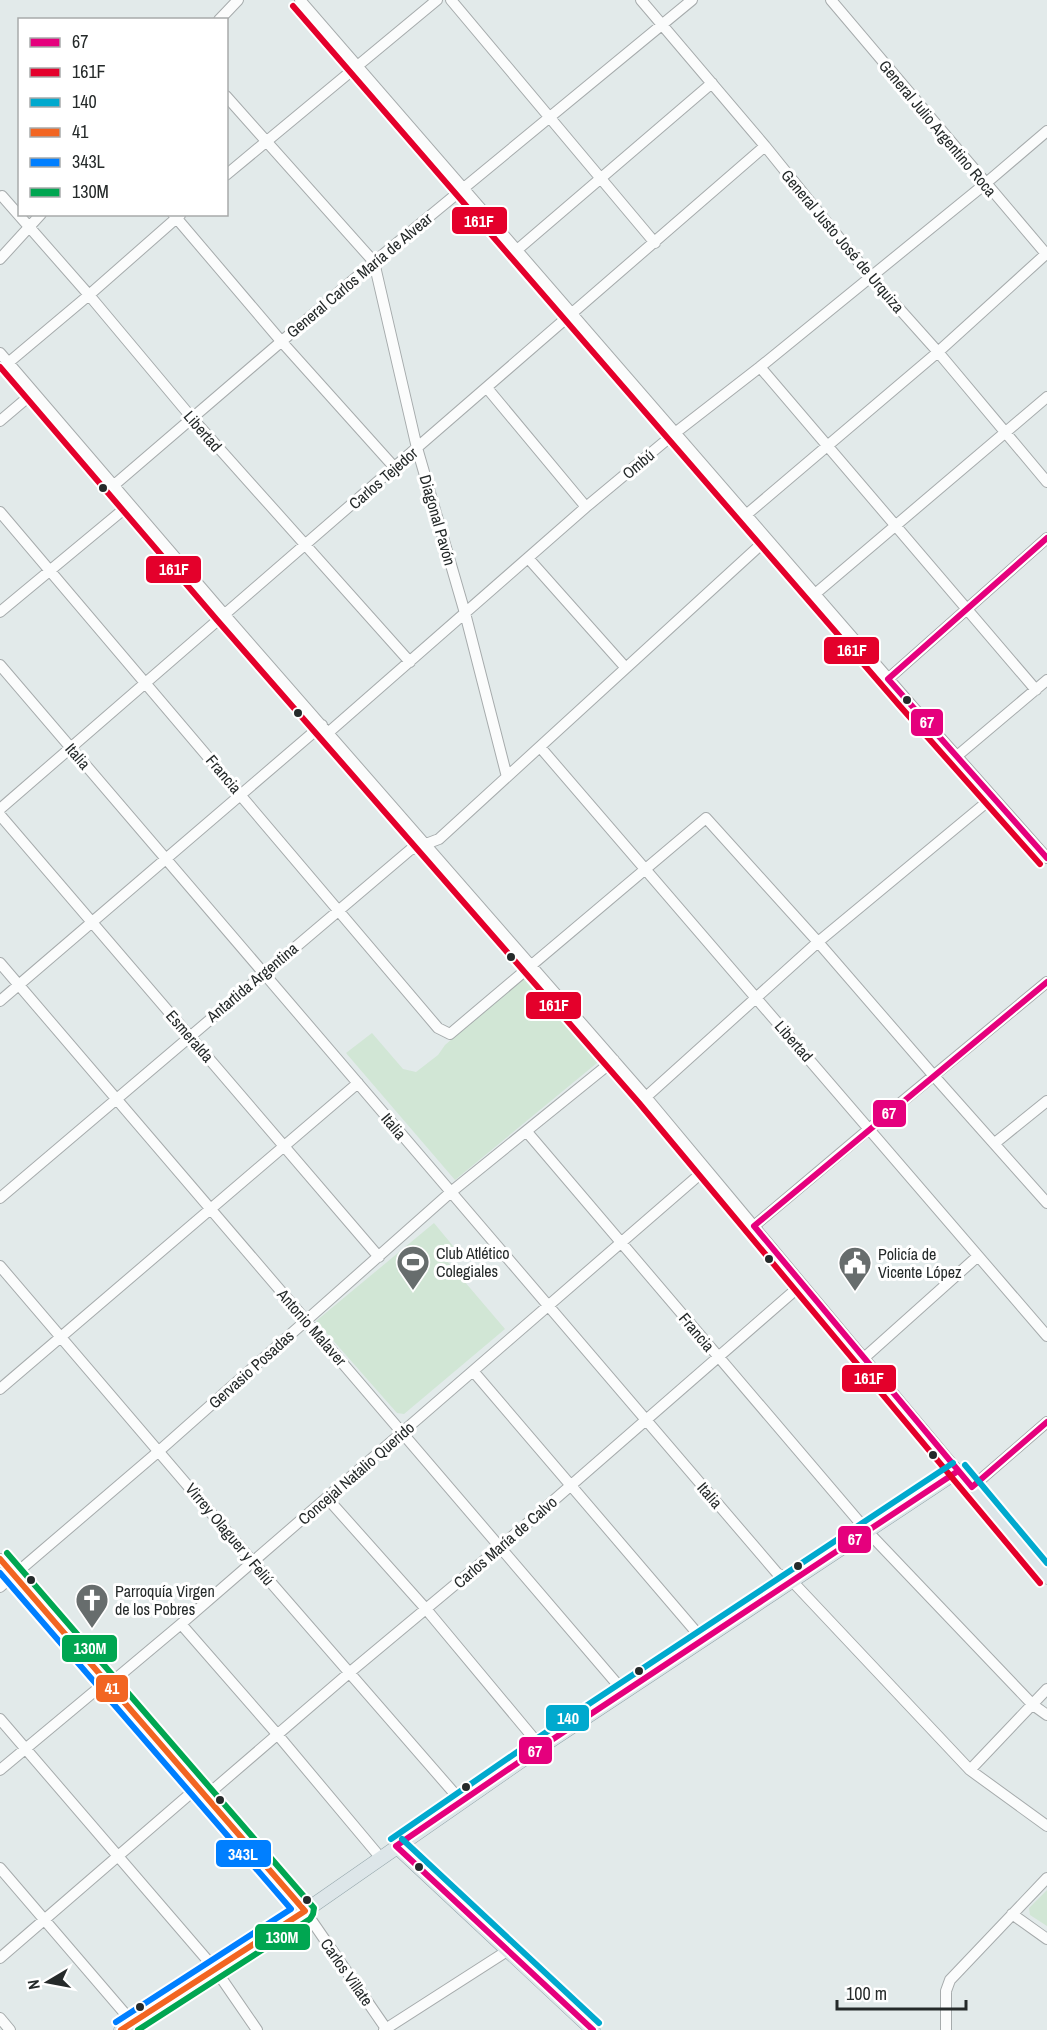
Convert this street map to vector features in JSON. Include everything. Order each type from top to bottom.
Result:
[{"type":"main road","points":[[131,2028],[215,1969],[305,1911],[460,1801],[958,1471],[1047,1577]]},
{"type":"main road","points":[[396,1846],[592,2030]]},
{"type":"street","points":[[221,18],[238,0]]},
{"type":"street","points":[[300,0],[888,679],[1047,858]]},
{"type":"street","points":[[228,173],[437,0]]},
{"type":"street","points":[[451,0],[655,243]]},
{"type":"street","name":"General Justo José de Urquiza","points":[[641,0],[765,146],[870,276],[938,352],[1047,482]]},
{"type":"street","name":"General Carlos María de Alvear","points":[[113,486],[374,262],[692,0]]},
{"type":"street","name":"General Julio Argentino Roca","points":[[831,0],[1046,254]]},
{"type":"street","points":[[517,250],[712,83]]},
{"type":"street","points":[[228,98],[374,262]]},
{"type":"street","name":"Ombú","points":[[0,1001],[240,793],[410,662],[586,507],[985,184],[1047,131]]},
{"type":"street","name":"Carlos Tejedor","points":[[0,809],[765,146]]},
{"type":"street","name":"Libertad","points":[[2,196],[18,215]]},
{"type":"street","name":"Libertad","points":[[19,216],[304,546],[410,662]]},
{"type":"street","points":[[0,259],[39,216]]},
{"type":"street","points":[[8,363],[89,295],[176,216],[281,341],[395,468]]},
{"type":"street","points":[[746,515],[938,352],[1046,254]]},
{"type":"street","name":"Diagonal Pavón","points":[[374,262],[417,448],[465,612],[507,777]]},
{"type":"street","points":[[0,354],[129,505],[646,1096],[958,1471]]},
{"type":"street","points":[[760,367],[1036,690]]},
{"type":"street","points":[[487,388],[586,507]]},
{"type":"street","points":[[0,421],[33,393]]},
{"type":"street","points":[[815,594],[1047,397]]},
{"type":"street","points":[[0,612],[129,505]]},
{"type":"street","name":"Francia","points":[[0,512],[438,1028],[450,1034],[531,966]]},
{"type":"street","points":[[888,679],[1047,538]]},
{"type":"street","name":"Antartida Argentina","points":[[0,1198],[410,850],[439,839],[767,539]]},
{"type":"street","points":[[528,558],[625,667]]},
{"type":"street","name":"Italia","points":[[0,665],[777,1573],[792,1581],[970,1770],[1047,1826]]},
{"type":"street","points":[[957,756],[1047,680]]},
{"type":"street","name":"Libertad","points":[[540,747],[1047,1336]]},
{"type":"street","points":[[646,1096],[818,942],[993,797]]},
{"type":"street","name":"Esmeralda","points":[[0,815],[379,1257]]},
{"type":"street","points":[[531,966],[706,818],[1047,1203]]},
{"type":"street","name":"Antonio Malaver","points":[[0,963],[624,1692]]},
{"type":"street","points":[[754,1226],[1047,982]]},
{"type":"street","name":"Gervasio Posadas","points":[[0,1587],[451,1192],[614,1060]]},
{"type":"street","points":[[0,1389],[358,1083]]},
{"type":"street","points":[[995,1143],[1047,1101]]},
{"type":"street","name":"Francia","points":[[527,1131],[867,1531],[1033,1705],[1047,1715]]},
{"type":"street","name":"Concejal Natalio Querido","points":[[0,1770],[96,1690],[108,1683],[181,1624],[706,1168]]},
{"type":"street","points":[[864,1358],[978,1256]]},
{"type":"street","name":"Virrey Olaguer y Feliú","points":[[0,1266],[460,1801]]},
{"type":"street","name":"Carlos María de Calvo","points":[[206,1796],[499,1548],[801,1285]]},
{"type":"street","points":[[473,1371],[703,1640]]},
{"type":"street","points":[[972,1487],[1047,1422]]},
{"type":"street","points":[[327,1498],[426,1609],[541,1747]]},
{"type":"street","name":"Carlos Villate","points":[[0,1559],[305,1911],[386,2029]]},
{"type":"street","points":[[181,1624],[380,1857]]},
{"type":"street","points":[[970,1770],[1047,1689]]},
{"type":"street","points":[[0,1719],[215,1969],[257,2030]]},
{"type":"street","points":[[0,1958],[198,1787]]},
{"type":"street","points":[[0,1868],[131,2028]]},
{"type":"street","points":[[946,2030],[946,1991],[950,1980],[1047,1878]]},
{"type":"street","points":[[1012,1914],[1047,1939]]},
{"type":"street","points":[[386,2029],[507,1951]]},
{"type":"street","points":[[0,2019],[10,2030]]},
{"type":"green space","points":[[530,972],[603,1058],[455,1180],[346,1053],[372,1033],[403,1069],[416,1072]]},
{"type":"green space","name":"Club Atlético Colegiales","points":[[434,1223],[458,1252],[447,1261],[505,1329],[404,1414],[397,1413],[316,1321]]},
{"type":"green space","points":[[1047,1890],[1047,1926],[1030,1915],[1029,1908]]},
{"type":"transit line","name":"161F","points":[[293,6],[899,705],[1040,864]]},
{"type":"transit line","name":"161F","points":[[0,367],[217,620],[639,1103],[1040,1583]]},
{"type":"transit line","name":"67","points":[[1047,538],[888,679],[1047,858]]},
{"type":"transit line","name":"67","points":[[1047,982],[754,1226],[972,1487],[1047,1422]]},
{"type":"transit line","name":"140","points":[[391,1839],[536,1739],[953,1463]]},
{"type":"transit line","name":"140","points":[[965,1465],[1047,1563]]},
{"type":"transit line","name":"67","points":[[396,1846],[541,1747],[958,1471]]},
{"type":"transit line","name":"130M","points":[[7,1553],[314,1908],[310,1919],[138,2030]]},
{"type":"transit line","name":"41","points":[[0,1559],[305,1911],[121,2030]]},
{"type":"transit line","name":"343L","points":[[0,1573],[291,1909],[116,2022]]},
{"type":"transit line","name":"140","points":[[402,1839],[599,2023]]},
{"type":"transit line","name":"67","points":[[396,1846],[593,2030]]},
{"type":"place","name":"Club Atlético Colegiales","points":[[413,1291]]},
{"type":"place","name":"Policía de Vicente López","points":[[855,1292]]},
{"type":"place","name":"Parroquía Virgen de los Pobres","points":[[92,1629]]}]
